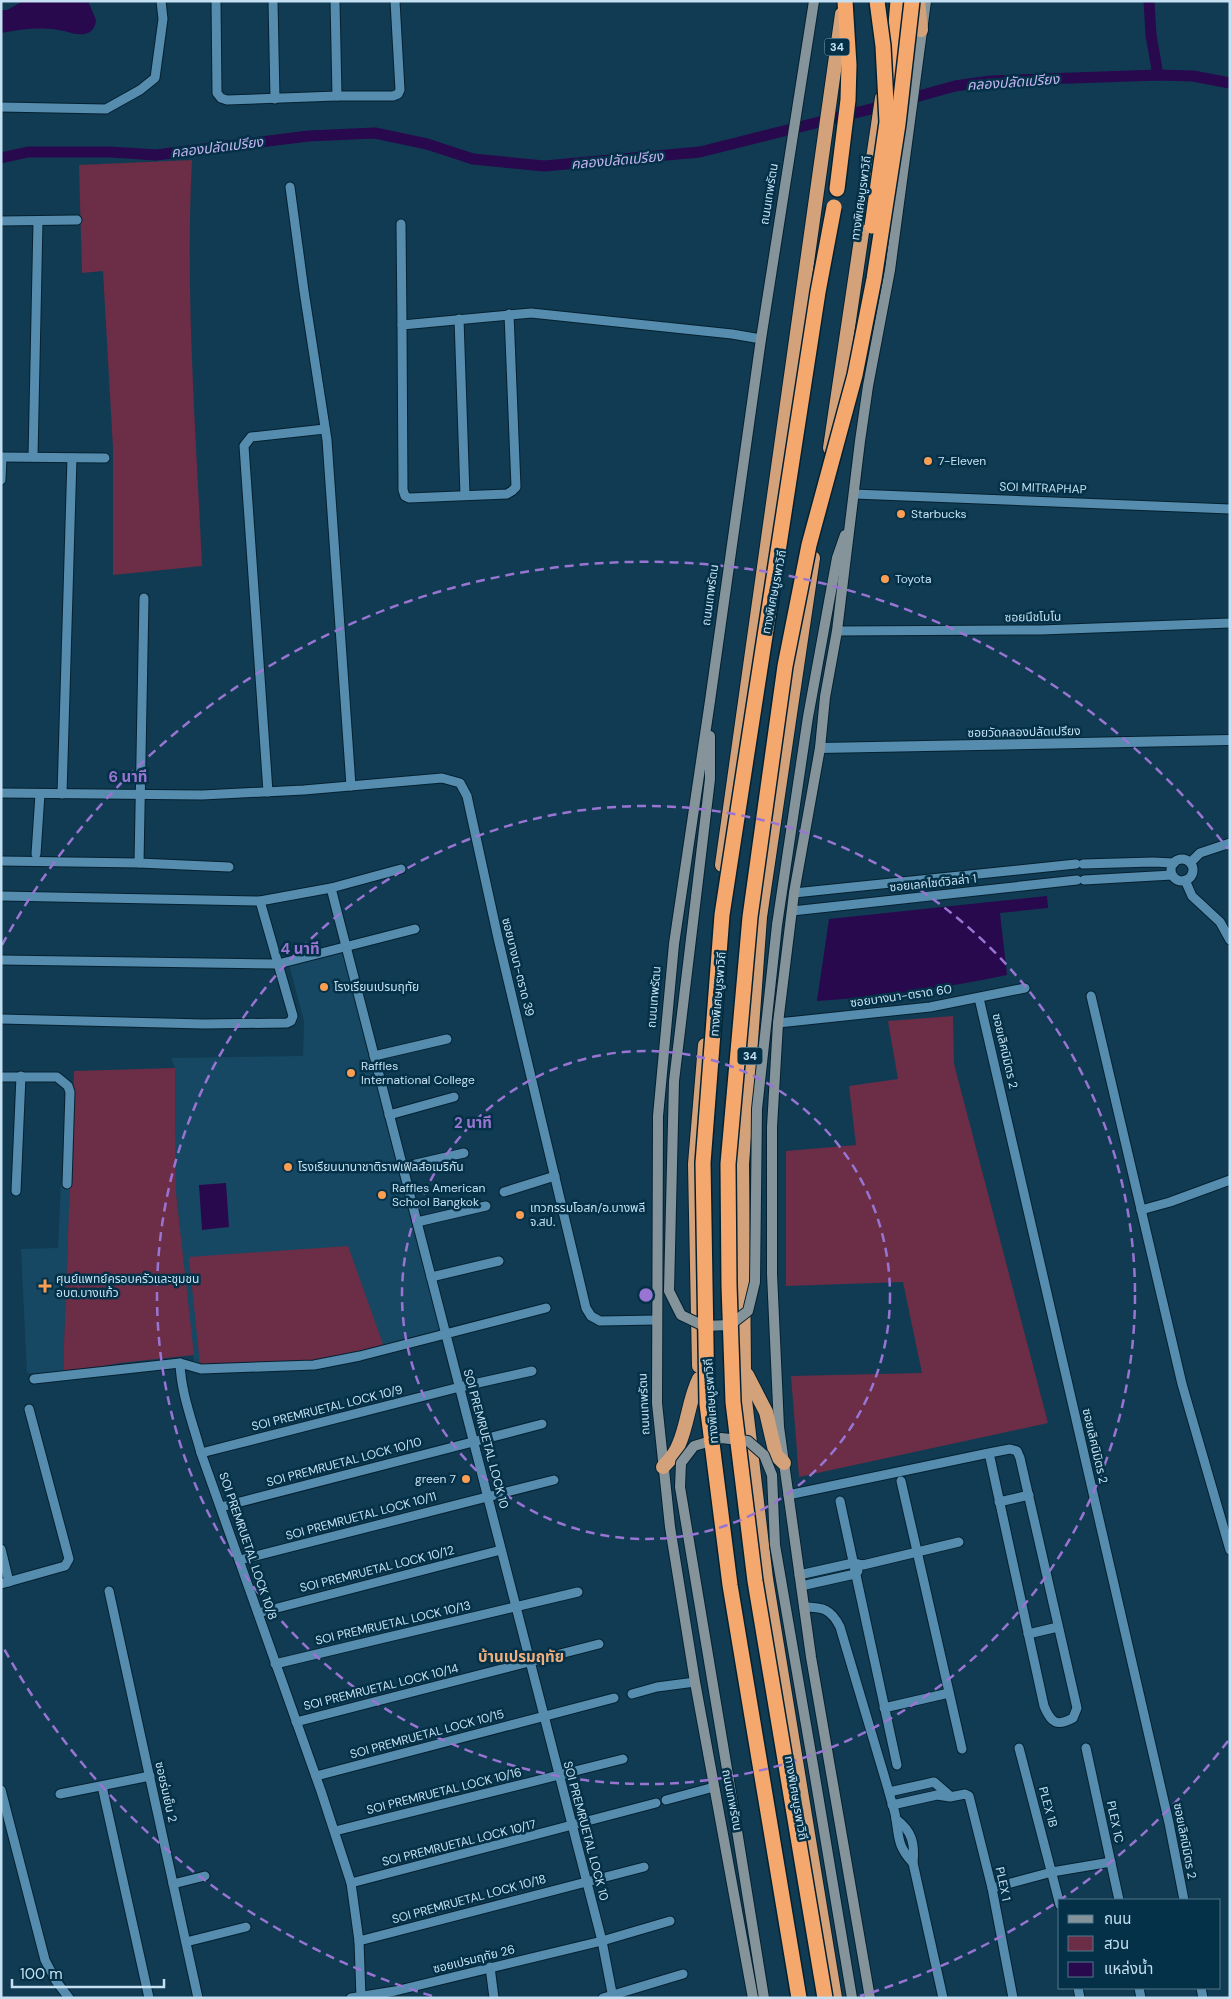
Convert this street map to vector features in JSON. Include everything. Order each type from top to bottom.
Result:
[{"type":"highway","name":"ถนนเทพรัตน","points":[[793,1998],[754,1775],[724,1586],[700,1404],[695,1164],[715,915],[844,1]]},
{"type":"highway","name":"ทางพิเศษบูรพาวิถี","points":[[837,189],[848,100],[849,65],[844,1]]},
{"type":"highway","points":[[877,1],[883,46],[883,119]]},
{"type":"highway","name":"ทางพิเศษบูรพาวิถี","points":[[815,1998],[745,1583],[723,1402],[718,1163],[740,916],[776,664],[799,543],[845,372],[865,277],[883,119],[896,34],[897,1]]},
{"type":"highway","name":"34","points":[[835,1998],[766,1579],[745,1400],[742,1164],[760,917],[883,119],[884,82],[897,1]]},
{"type":"highway","points":[[825,1998],[755,1581],[733,1402],[729,1286],[728,1164],[750,917],[785,666],[809,545],[855,375],[874,279],[898,124],[912,1]]},
{"type":"highway","points":[[918,1],[921,30]]},
{"type":"highway","name":"ทางพิเศษบูรพาวิถี","points":[[799,1998],[730,1585],[707,1404],[702,1163],[722,915],[818,292],[834,207]]},
{"type":"highway","points":[[744,1370],[766,1412],[776,1454],[784,1463]]},
{"type":"highway","points":[[663,1467],[679,1445],[699,1379]]},
{"type":"main road","name":"ถนนเทพรัตน","points":[[752,1998],[677,1580],[663,1467],[657,1403],[658,1116],[674,944],[761,339],[814,1]]},
{"type":"main road","name":"34","points":[[870,1998],[810,1657],[778,1427],[772,1274],[772,1127],[778,1023],[794,893],[820,748],[825,697],[837,631],[868,386],[890,270],[926,1]]},
{"type":"main road","points":[[710,701],[710,780],[674,1081],[669,1291],[681,1315],[704,1326],[730,1325],[748,1311],[755,1282],[757,1109],[777,925],[808,716],[835,567],[851,517]]},
{"type":"main road","points":[[764,1998],[680,1487],[682,1463],[694,1446],[721,1438],[748,1441],[764,1455],[772,1475],[776,1545],[852,1998]]},
{"type":"street","points":[[1,107],[106,109],[140,90],[155,78],[163,19],[161,1]]},
{"type":"street","points":[[216,1],[217,93],[220,98],[227,100],[393,96],[398,94],[400,90],[395,1]]},
{"type":"street","points":[[273,1],[275,98]]},
{"type":"street","points":[[335,1],[337,96]]},
{"type":"street","points":[[290,187],[325,429],[351,786]]},
{"type":"street","points":[[1,221],[77,220]]},
{"type":"street","points":[[33,457],[38,221]]},
{"type":"street","points":[[401,224],[403,490],[405,496],[409,498],[507,494],[516,487],[509,314]]},
{"type":"street","points":[[402,325],[531,313],[732,334],[761,339]]},
{"type":"street","points":[[459,319],[465,495]]},
{"type":"street","points":[[268,792],[244,446],[251,437],[325,429]]},
{"type":"street","points":[[1,480],[2,457],[105,458]]},
{"type":"street","points":[[62,794],[72,458]]},
{"type":"street","name":"SOI MITRAPHAP","points":[[854,494],[1230,509]]},
{"type":"street","points":[[139,863],[144,598]]},
{"type":"street","name":"ซอยนีชโมโน","points":[[837,631],[1041,630],[1230,623]]},
{"type":"street","name":"ซอยวัดคลองปลัดเปรียง","points":[[820,748],[1230,740]]},
{"type":"street","name":"ซอยบางนา-ตราด 39","points":[[1,793],[140,796],[268,792],[442,778],[460,783],[464,789],[586,1308],[591,1316],[600,1321],[657,1320]]},
{"type":"street","points":[[36,854],[40,794]]},
{"type":"street","points":[[1230,843],[1200,853],[1191,862],[1193,869],[1191,876],[1185,880],[1192,896],[1220,922],[1230,940]]},
{"type":"street","name":"ซอยเลคไซด์วิลล่า 1","points":[[794,893],[1079,864],[1174,862],[1179,859],[1191,862]]},
{"type":"street","points":[[1,861],[139,863],[229,867]]},
{"type":"street","points":[[1172,875],[1171,868],[1174,862]]},
{"type":"street","points":[[1096,864],[1096,880]]},
{"type":"street","points":[[1,896],[260,901],[331,888],[401,869]]},
{"type":"street","name":"ซอยเลคไซด์วิลล่า 1","points":[[792,911],[1081,880],[1172,875],[1176,879],[1185,880]]},
{"type":"street","name":"SOI PREMRUETAL LOCK 10","points":[[331,888],[602,1941],[609,1997]]},
{"type":"street","points":[[1,1018],[282,1024],[291,1021],[293,1016],[260,901]]},
{"type":"street","points":[[1,960],[278,964],[415,929]]},
{"type":"street","name":"ซอยบางนา-ตราด 60","points":[[778,1023],[930,1007],[1025,988]]},
{"type":"street","points":[[1091,996],[1184,1393],[1230,1550]]},
{"type":"street","name":"ซอยเลิศนิมิตร 2","points":[[979,998],[1169,1823],[1184,1899]]},
{"type":"street","points":[[374,1056],[447,1039]]},
{"type":"street","points":[[1,1076],[57,1077],[68,1086],[70,1092],[67,1184]]},
{"type":"street","points":[[16,1191],[21,1076]]},
{"type":"street","points":[[389,1115],[454,1097]]},
{"type":"street","points":[[403,1167],[464,1153]]},
{"type":"street","points":[[504,1192],[555,1176]]},
{"type":"street","points":[[1141,1210],[1170,1202],[1230,1180]]},
{"type":"street","points":[[417,1222],[486,1206]]},
{"type":"street","points":[[431,1277],[499,1261]]},
{"type":"street","points":[[34,1379],[180,1362],[201,1370],[314,1365],[360,1356],[546,1308]]},
{"type":"street","name":"SOI PREMRUETAL LOCK 10/8","points":[[180,1362],[185,1398],[201,1453],[316,1776],[351,1883],[359,1941],[361,1997]]},
{"type":"street","name":"SOI PREMRUETAL LOCK 10/9","points":[[201,1453],[532,1371]]},
{"type":"street","points":[[1,1549],[5,1583],[65,1566],[69,1559],[30,1409]]},
{"type":"street","name":"SOI PREMRUETAL LOCK 10/10","points":[[221,1507],[542,1424]]},
{"type":"street","points":[[788,1495],[989,1453],[1010,1449],[1017,1451],[1029,1495],[1077,1708],[1073,1718],[1065,1722],[1056,1723],[1049,1717],[1044,1706],[989,1453]]},
{"type":"street","name":"SOI PREMRUETAL LOCK 10/11","points":[[240,1560],[554,1480]]},
{"type":"street","points":[[901,1481],[962,1749]]},
{"type":"street","points":[[999,1502],[1029,1495]]},
{"type":"street","points":[[840,1501],[897,1765]]},
{"type":"street","points":[[799,1575],[853,1563],[863,1565],[959,1542]]},
{"type":"street","name":"SOI PREMRUETAL LOCK 10/12","points":[[258,1613],[502,1550]]},
{"type":"street","points":[[801,1586],[855,1574],[863,1565]]},
{"type":"street","name":"ซอยร่มเย็น 2","points":[[108,1591],[198,1998]]},
{"type":"street","name":"SOI PREMRUETAL LOCK 10/13","points":[[275,1664],[578,1592]]},
{"type":"street","points":[[804,1607],[817,1607],[826,1610],[835,1616],[840,1627],[889,1792],[902,1852],[913,1863]]},
{"type":"street","points":[[1028,1634],[1058,1627]]},
{"type":"street","name":"SOI PREMRUETAL LOCK 10/14","points":[[296,1722],[599,1644]]},
{"type":"street","points":[[632,1694],[657,1687],[695,1682]]},
{"type":"street","points":[[884,1708],[949,1693]]},
{"type":"street","name":"SOI PREMRUETAL LOCK 10/15","points":[[316,1776],[614,1698]]},
{"type":"street","name":"PLEX 1B","points":[[1019,1748],[1059,1899]]},
{"type":"street","name":"PLEX 1C","points":[[1086,1748],[1119,1899]]},
{"type":"street","name":"SOI PREMRUETAL LOCK 10/16","points":[[335,1831],[623,1759]]},
{"type":"street","points":[[60,1794],[150,1776]]},
{"type":"street","points":[[889,1792],[934,1782],[950,1796]]},
{"type":"street","points":[[102,1786],[149,1998]]},
{"type":"street","points":[[666,1800],[714,1787]]},
{"type":"street","points":[[1,1790],[45,1960],[69,1998]]},
{"type":"street","name":"PLEX 1","points":[[950,1796],[964,1794],[971,1799],[992,1888],[1013,1998]]},
{"type":"street","points":[[892,1805],[937,1795],[950,1796]]},
{"type":"street","name":"SOI PREMRUETAL LOCK 10/17","points":[[351,1883],[656,1803]]},
{"type":"street","points":[[896,1819],[908,1828],[914,1849],[913,1863],[943,1998]]},
{"type":"street","points":[[899,1840],[910,1836]]},
{"type":"street","points":[[992,1888],[1052,1872],[1111,1862]]},
{"type":"street","name":"SOI PREMRUETAL LOCK 10/18","points":[[359,1941],[644,1867]]},
{"type":"street","points":[[173,1884],[205,1876]]},
{"type":"street","name":"ซอยเปรมฤทัย 26","points":[[351,1998],[388,1993],[602,1941],[670,1921]]},
{"type":"street","points":[[186,1942],[246,1928]]},
{"type":"street","points":[[490,1967],[494,1998]]},
{"type":"street","points":[[609,1997],[684,1974]]},
{"type":"shaded area","name":"โรงเรียนนานาชาติราฟเฟิลส์อเมริกัน","points":[[346,948],[358,1011],[442,1334],[380,1348],[204,1369],[194,1363],[176,1193],[175,1068],[171,1058],[303,1056],[304,1021],[289,964]]},
{"type":"shaded area","name":"ศุนย์แพทย์ครอบครัวและชุมชน อบต.บางแก้ว","points":[[61,1183],[70,1184],[63,1373],[27,1373],[21,1249],[58,1248]]},
{"type":"green space","points":[[192,160],[190,211],[191,312],[202,566],[113,575],[113,448],[103,271],[82,273],[79,165]]},
{"type":"green space","points":[[953,1016],[954,1064],[1048,1423],[799,1477],[791,1376],[922,1373],[903,1282],[786,1286],[786,1151],[856,1145],[849,1086],[898,1079],[888,1021]]},
{"type":"green space","points":[[175,1068],[176,1193],[194,1355],[120,1363],[63,1373],[74,1071]]},
{"type":"green space","points":[[348,1246],[384,1347],[340,1360],[200,1365],[189,1257]]},
{"type":"water","points":[[23,1],[88,1],[96,20],[95,26],[90,32],[85,34],[41,28],[1,33],[1,10],[7,10]]},
{"type":"water","points":[[1047,896],[1048,908],[1000,913],[1007,975],[913,991],[817,1001],[829,919]]},
{"type":"water","points":[[226,1183],[229,1227],[202,1230],[199,1185]]},
{"type":"waterway","points":[[1149,1],[1151,35],[1158,75]]},
{"type":"waterway","name":"คลองปลัดเปรียง","points":[[905,100],[955,86],[990,81],[1158,75],[1193,76],[1230,83]]},
{"type":"waterway","name":"คลองปลัดเปรียง","points":[[1,158],[28,152],[111,152],[156,155],[309,136],[375,133],[427,144],[473,159],[544,166],[700,152],[887,105]]},
{"type":"place","name":"7-Eleven","points":[[928,461]]},
{"type":"place","name":"Starbucks","points":[[901,514]]},
{"type":"place","name":"Toyota","points":[[885,579]]},
{"type":"place","name":"โรงเรียนเปรมฤทัย","points":[[324,987]]},
{"type":"place","name":"Raffles International College","points":[[351,1073]]},
{"type":"place","name":"โรงเรียนนานาชาติราฟเฟิลส์อเมริกัน","points":[[288,1167]]},
{"type":"place","name":"Raffles American School Bangkok","points":[[382,1195]]},
{"type":"place","name":"เทวกรรมโอสก/อ.บางพลี จ.สป.","points":[[520,1215]]},
{"type":"place","name":"ศุนย์แพทย์ครอบครัวและชุมชน อบต.บางแก้ว","points":[[45,1286]]},
{"type":"place","name":"green 7","points":[[466,1479]]},
{"type":"district","name":"บ้านเปรมฤทัย","points":[[521,1657]]}]
